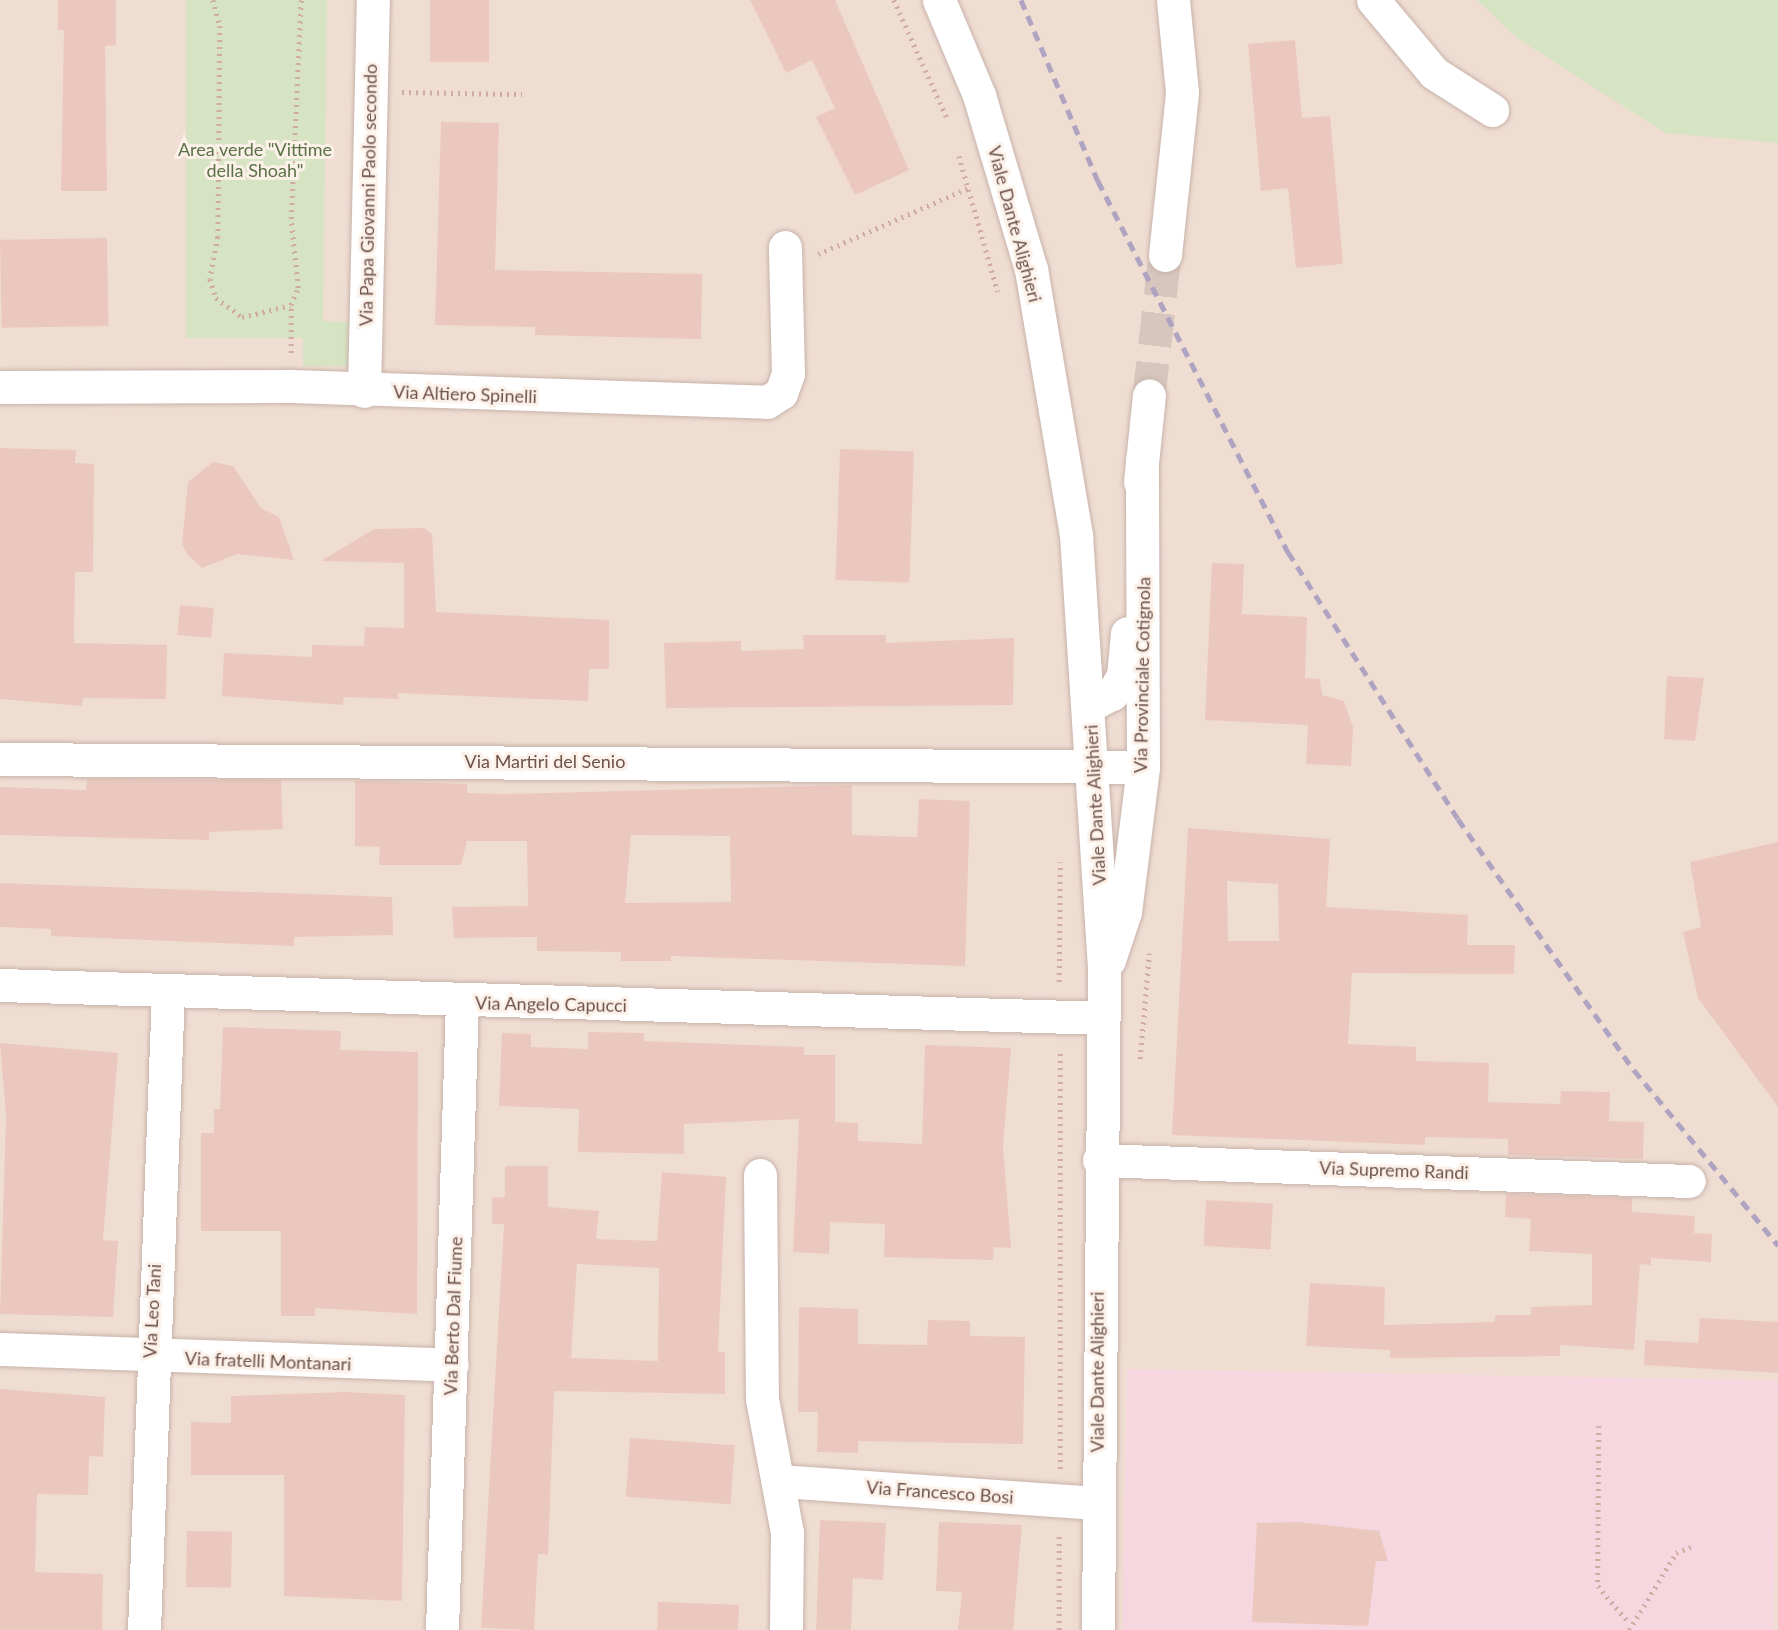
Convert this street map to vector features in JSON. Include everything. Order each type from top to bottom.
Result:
[{"type":"street","name":"Via Papa Giovanni Paolo secondo","points":[[364,391],[373,0]]},
{"type":"street","name":"Viale Dante Alighieri","points":[[939,0],[979,95],[1031,269],[1076,535],[1091,712],[1091,765],[1104,968],[1099,1160],[1098,1630]]},
{"type":"street","points":[[1165,255],[1182,92],[1173,0]]},
{"type":"street","points":[[1373,0],[1434,73],[1492,110]]},
{"type":"street","name":"Via Altiero Spinelli","points":[[0,387],[291,386],[364,391],[767,402],[781,393],[788,374],[785,258]]},
{"type":"street","name":"Via Provinciale Cotignola","points":[[1091,712],[1112,694],[1123,676],[1149,394]]},
{"type":"street","name":"Via Provinciale Cotignola","points":[[1104,968],[1118,946],[1125,912],[1143,767],[1145,720],[1142,461]]},
{"type":"street","points":[[1091,712],[1145,720]]},
{"type":"street","name":"Via Martiri del Senio","points":[[0,760],[1143,767]]},
{"type":"street","name":"Via Angelo Capucci","points":[[0,985],[462,1001],[1103,1018]]},
{"type":"street","name":"Via Leo Tani","points":[[144,1630],[150,1358],[168,992]]},
{"type":"street","name":"Via Berto Dal Fiume","points":[[442,1630],[462,1001]]},
{"type":"street","name":"Via Supremo Randi","points":[[1099,1160],[1689,1181]]},
{"type":"street","points":[[760,1175],[762,1399],[781,1481],[786,1630]]},
{"type":"street","name":"Via fratelli Montanari","points":[[0,1349],[150,1358],[452,1366]]},
{"type":"street","name":"Via Francesco Bosi","points":[[781,1481],[1098,1503]]},
{"type":"path","points":[[213,0],[220,26],[219,211],[210,279],[216,298],[242,317],[291,305]]},
{"type":"path","points":[[291,386],[291,305],[298,288],[292,219],[301,0]]},
{"type":"path","points":[[894,0],[951,130]]},
{"type":"path","points":[[370,92],[522,94]]},
{"type":"path","points":[[955,142],[1001,303]]},
{"type":"path","points":[[785,258],[968,188]]},
{"type":"path","points":[[1059,1630],[1060,856]]},
{"type":"path","points":[[1139,1068],[1150,937]]},
{"type":"path","points":[[1599,1426],[1598,1586],[1629,1623]]},
{"type":"path","points":[[1629,1630],[1629,1623],[1676,1553],[1691,1547]]},
{"type":"shaded area","points":[[0,0],[1778,0],[1778,1630],[0,1630]]},
{"type":"shaded area","points":[[1127,1369],[1778,1380],[1774,1630],[1122,1630]]},
{"type":"green space","name":"Area verde \"Vittime della Shoah\"","points":[[186,0],[327,0],[323,321],[350,322],[349,366],[303,366],[303,338],[186,338]]},
{"type":"green space","points":[[1477,0],[1778,0],[1778,143],[1665,133],[1517,38]]},
{"type":"building","points":[[58,0],[116,0],[116,45],[105,46],[107,191],[61,191],[64,30],[58,30]]},
{"type":"building","points":[[430,0],[489,0],[489,62],[430,62]]},
{"type":"building","points":[[750,0],[835,0],[909,170],[855,195],[816,117],[835,108],[812,60],[786,73]]},
{"type":"building","points":[[1295,40],[1302,118],[1330,116],[1343,264],[1296,268],[1288,188],[1261,191],[1248,44]]},
{"type":"building","points":[[441,122],[499,123],[495,270],[702,274],[701,339],[535,335],[535,327],[435,325]]},
{"type":"building","points":[[107,238],[109,326],[2,328],[0,240]]},
{"type":"building","points":[[0,448],[76,450],[75,463],[94,464],[93,572],[75,572],[74,643],[167,645],[166,699],[83,698],[82,706],[0,699]]},
{"type":"building","points":[[840,449],[914,452],[909,583],[835,580]]},
{"type":"building","points":[[213,462],[233,466],[261,508],[279,517],[294,560],[237,554],[202,568],[188,555],[182,544],[188,482]]},
{"type":"building","points":[[424,528],[432,534],[436,612],[609,620],[609,669],[589,669],[588,701],[398,693],[398,699],[344,697],[343,705],[222,696],[224,653],[312,657],[312,645],[364,646],[365,627],[404,628],[404,563],[321,561],[374,529]]},
{"type":"building","points":[[1212,563],[1244,564],[1242,614],[1307,617],[1305,678],[1320,679],[1322,695],[1344,701],[1353,727],[1351,766],[1306,764],[1308,725],[1205,720]]},
{"type":"building","points":[[180,605],[214,608],[211,638],[177,635]]},
{"type":"building","points":[[803,635],[886,635],[886,643],[1014,638],[1013,705],[666,708],[664,643],[741,641],[741,651],[804,649]]},
{"type":"building","points":[[1667,676],[1704,678],[1695,741],[1664,739]]},
{"type":"building","points":[[87,779],[281,780],[283,829],[209,832],[209,840],[0,835],[0,787],[86,790]]},
{"type":"building","points":[[355,781],[467,784],[467,793],[505,794],[852,785],[852,835],[917,837],[919,799],[970,801],[965,966],[671,956],[671,961],[621,961],[621,952],[537,951],[537,937],[454,938],[452,907],[528,906],[527,841],[467,841],[461,865],[379,865],[380,847],[355,846]],"holes":[[[631,835],[730,836],[731,902],[625,903]]]},
{"type":"building","points":[[1188,828],[1330,839],[1326,907],[1468,915],[1467,945],[1515,945],[1514,974],[1352,973],[1348,1044],[1416,1047],[1416,1061],[1489,1063],[1488,1102],[1560,1104],[1561,1091],[1610,1092],[1609,1121],[1644,1122],[1643,1159],[1508,1155],[1508,1139],[1425,1137],[1425,1145],[1172,1135]],"holes":[[[1227,881],[1278,884],[1279,941],[1228,941]]]},
{"type":"building","points":[[1778,842],[1778,1107],[1698,998],[1683,932],[1701,927],[1690,862]]},
{"type":"building","points":[[0,883],[392,897],[393,935],[294,937],[294,946],[51,936],[51,929],[0,927]]},
{"type":"building","points":[[223,1027],[341,1031],[340,1050],[418,1052],[417,1314],[315,1308],[315,1316],[281,1316],[281,1231],[201,1231],[201,1133],[214,1133],[214,1109],[220,1109]]},
{"type":"building","points":[[588,1032],[644,1033],[644,1041],[804,1047],[804,1055],[835,1055],[835,1122],[858,1123],[858,1141],[922,1144],[925,1045],[1011,1048],[1003,1146],[1011,1248],[994,1247],[993,1260],[884,1257],[885,1224],[830,1222],[829,1254],[793,1252],[799,1119],[684,1124],[684,1154],[578,1152],[579,1109],[499,1106],[502,1033],[531,1034],[531,1047],[588,1049]]},
{"type":"building","points":[[0,1043],[118,1053],[103,1240],[118,1241],[113,1317],[0,1314],[6,1116]]},
{"type":"building","points":[[505,1166],[548,1166],[548,1207],[599,1211],[596,1239],[657,1241],[662,1172],[726,1177],[718,1352],[725,1352],[725,1394],[554,1391],[548,1555],[538,1554],[534,1630],[481,1628],[504,1224],[492,1224],[492,1198],[505,1197]],"holes":[[[577,1264],[659,1268],[658,1361],[571,1358]]]},
{"type":"building","points":[[1506,1194],[1632,1198],[1632,1212],[1695,1216],[1694,1233],[1712,1234],[1711,1262],[1651,1258],[1651,1265],[1640,1264],[1634,1350],[1560,1345],[1560,1356],[1390,1358],[1390,1350],[1306,1346],[1310,1283],[1385,1287],[1384,1325],[1495,1322],[1495,1315],[1531,1315],[1531,1307],[1592,1305],[1592,1254],[1529,1251],[1531,1219],[1505,1217]]},
{"type":"building","points":[[1206,1200],[1273,1204],[1271,1249],[1204,1246]]},
{"type":"building","points":[[799,1307],[858,1309],[858,1344],[927,1345],[928,1320],[970,1321],[970,1336],[1025,1337],[1023,1444],[858,1441],[858,1453],[817,1452],[818,1412],[798,1412]]},
{"type":"building","points":[[1700,1318],[1778,1322],[1778,1373],[1644,1365],[1645,1340],[1698,1343]]},
{"type":"building","points":[[0,1389],[105,1397],[103,1457],[89,1456],[88,1495],[37,1494],[35,1572],[103,1574],[102,1630],[0,1630]]},
{"type":"building","points":[[346,1392],[405,1395],[402,1601],[284,1596],[284,1475],[191,1475],[191,1422],[231,1423],[231,1396]]},
{"type":"building","points":[[630,1438],[735,1445],[731,1504],[626,1497]]},
{"type":"building","points":[[820,1520],[886,1523],[883,1580],[853,1578],[851,1630],[816,1630]]},
{"type":"building","points":[[939,1522],[1022,1525],[1013,1630],[958,1630],[962,1592],[936,1591]]},
{"type":"building","points":[[1298,1522],[1379,1531],[1388,1561],[1376,1561],[1368,1626],[1252,1622],[1257,1523]]},
{"type":"building","points":[[187,1531],[232,1532],[231,1588],[186,1587]]},
{"type":"building","points":[[658,1602],[739,1605],[738,1630],[657,1630]]},
{"type":"tunnel","points":[[1149,395],[1165,255]]},
{"type":"railway","points":[[1021,0],[1098,181],[1288,552],[1458,819],[1634,1070],[1778,1245]]}]
